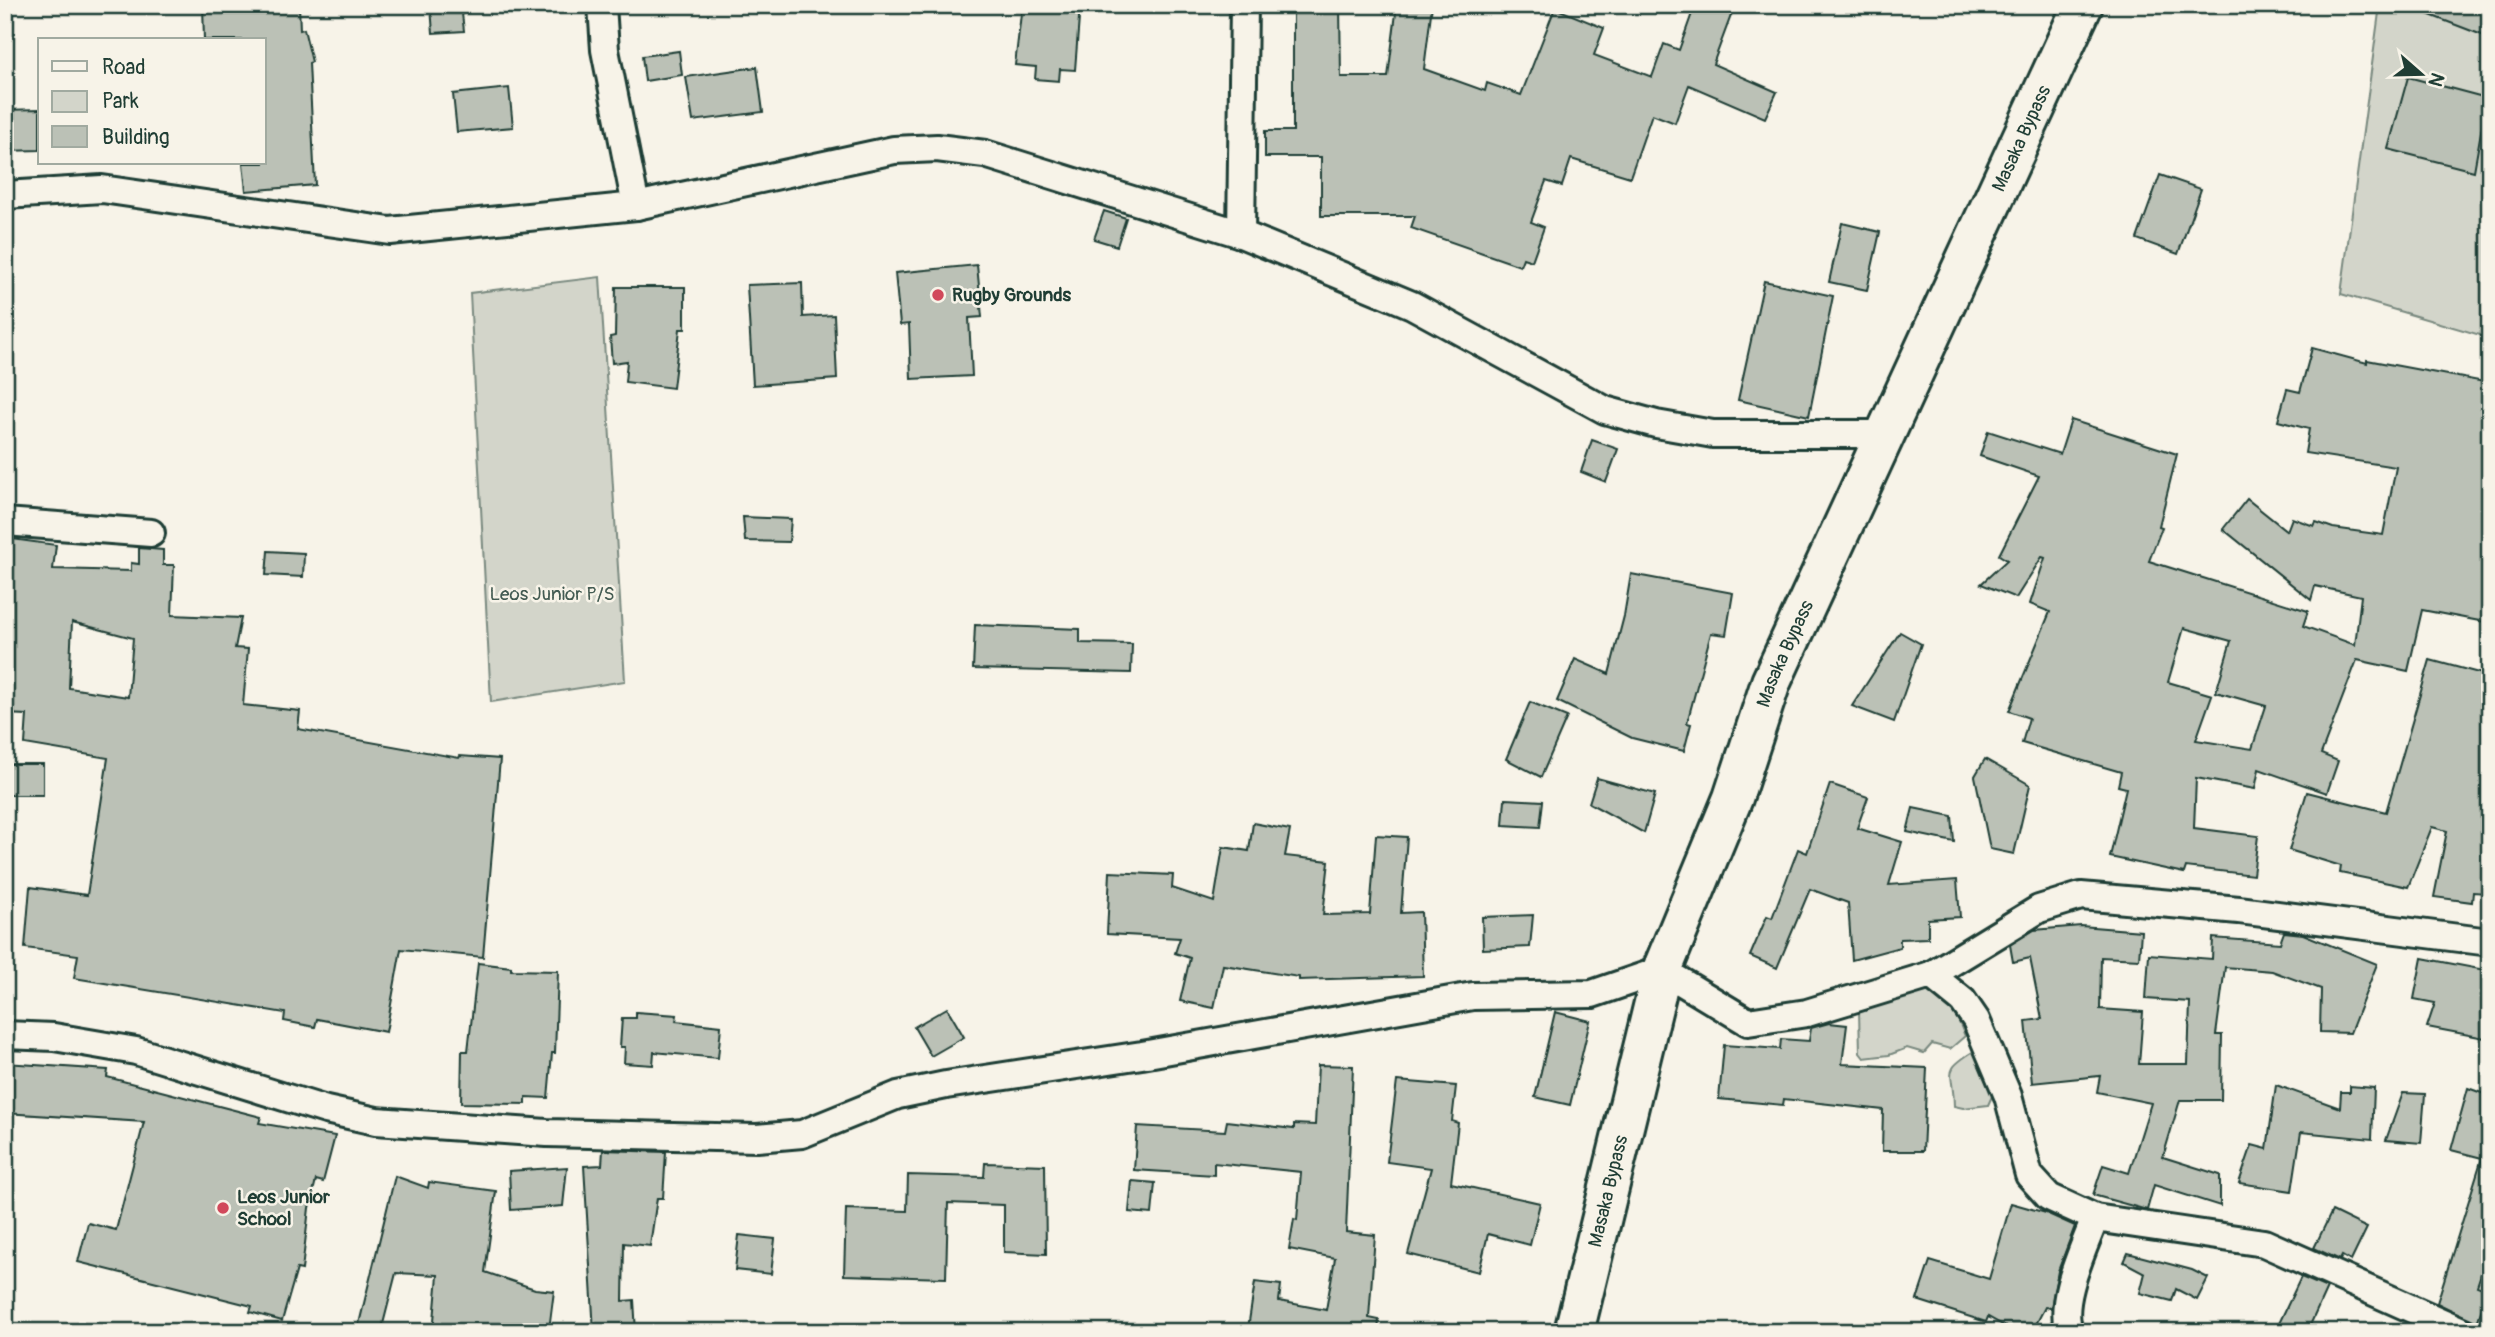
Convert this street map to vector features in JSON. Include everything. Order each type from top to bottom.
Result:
[{"type":"highway","name":"Masaka Bypass","points":[[1574,1332],[1662,970],[1733,798],[1771,682],[1888,434],[2083,5]]},
{"type":"street","points":[[602,5],[605,50],[636,206]]},
{"type":"street","points":[[1241,234],[1244,5]]},
{"type":"street","points":[[5,195],[102,190],[390,231],[636,206],[894,150],[937,148],[985,154],[1241,234],[1412,305],[1605,410],[1656,425],[1713,434],[1888,434]]},
{"type":"street","points":[[5,522],[151,533]]},
{"type":"street","points":[[5,1035],[54,1037],[136,1051],[326,1110],[376,1121],[547,1133],[757,1138],[802,1133],[898,1094],[946,1085],[1142,1055],[1473,996],[1592,994],[1662,970],[1748,1022],[1807,1013],[1931,975],[2039,909],[2081,896],[2239,910],[2490,942]]},
{"type":"street","points":[[1931,975],[1963,1000],[1976,1020],[2008,1096],[2029,1175],[2049,1197],[2095,1218],[2264,1243],[2464,1332]]},
{"type":"street","points":[[2070,1332],[2065,1323],[2066,1302],[2095,1218]]},
{"type":"green space","points":[[2380,5],[2439,5],[2490,41],[2490,338],[2341,294]]},
{"type":"green space","name":"Leos Junior P/S","points":[[600,277],[625,681],[491,702],[470,293]]},
{"type":"green space","points":[[1925,989],[1950,1001],[1965,1036],[1950,1049],[1932,1044],[1924,1053],[1907,1048],[1889,1055],[1864,1058],[1860,1053],[1859,1009]]},
{"type":"green space","points":[[1974,1051],[1984,1051],[1989,1086],[1993,1094],[1988,1105],[1963,1108],[1954,1106],[1951,1073],[1963,1058]]},
{"type":"building","points":[[203,5],[299,5],[300,30],[304,29],[312,62],[309,63],[315,185],[246,191],[243,164],[266,164],[266,38],[204,38]]},
{"type":"building","points":[[461,5],[464,31],[433,33],[431,7]]},
{"type":"building","points":[[1022,5],[1080,5],[1075,70],[1060,69],[1059,81],[1035,79],[1036,67],[1015,65]]},
{"type":"building","points":[[1293,5],[1340,5],[1341,77],[1388,77],[1397,5],[1432,5],[1424,69],[1485,91],[1487,83],[1521,95],[1555,8],[1604,28],[1594,55],[1652,77],[1664,44],[1679,50],[1695,5],[1721,5],[1733,10],[1713,64],[1777,92],[1765,118],[1689,85],[1675,123],[1652,114],[1630,177],[1571,159],[1562,186],[1546,181],[1531,222],[1544,227],[1532,261],[1523,258],[1520,266],[1411,228],[1415,216],[1321,216],[1321,157],[1265,157],[1265,131],[1293,131]]},
{"type":"building","points":[[2490,5],[2490,38],[2409,7]]},
{"type":"building","points":[[679,51],[682,75],[645,81],[642,56]]},
{"type":"building","points":[[757,67],[763,112],[693,121],[686,77]]},
{"type":"building","points":[[2408,77],[2487,98],[2474,171],[2388,149]]},
{"type":"building","points":[[509,88],[513,127],[457,132],[453,94]]},
{"type":"building","points":[[38,109],[38,150],[5,151],[5,110]]},
{"type":"building","points":[[2160,175],[2201,189],[2178,254],[2137,239]]},
{"type":"building","points":[[1104,211],[1126,218],[1117,246],[1094,239]]},
{"type":"building","points":[[1842,223],[1880,232],[1867,290],[1829,282]]},
{"type":"building","points":[[977,265],[982,317],[969,318],[972,376],[911,379],[909,324],[900,325],[895,273]]},
{"type":"building","points":[[1764,281],[1833,296],[1809,416],[1738,400]]},
{"type":"building","points":[[802,283],[803,317],[834,315],[837,379],[753,385],[747,285]]},
{"type":"building","points":[[616,287],[685,287],[685,329],[680,329],[673,388],[625,382],[627,361],[612,363],[610,337],[615,336]]},
{"type":"building","points":[[2312,348],[2367,363],[2367,360],[2490,383],[2490,473],[2485,496],[2490,500],[2485,527],[2490,527],[2490,623],[2422,610],[2408,671],[2357,660],[2321,754],[2338,761],[2327,793],[2259,769],[2255,789],[2196,778],[2194,828],[2258,836],[2253,875],[2186,867],[2184,873],[2110,857],[2126,788],[2118,786],[2121,772],[2022,743],[2029,718],[2009,711],[2050,612],[2030,604],[2045,558],[2042,557],[2016,598],[1981,584],[2007,560],[1999,555],[2039,476],[1980,456],[1988,431],[2060,454],[2071,420],[2177,454],[2159,526],[2162,527],[2149,561],[2308,611],[2303,626],[2355,645],[2361,596],[2315,586],[2311,600],[2223,529],[2247,499],[2287,531],[2292,518],[2314,526],[2316,522],[2333,528],[2383,535],[2396,467],[2305,453],[2309,429],[2278,421],[2287,389],[2300,392]],"holes":[[[2184,628],[2231,641],[2216,692],[2266,706],[2252,749],[2196,740],[2212,695],[2168,682]]]},
{"type":"building","points":[[1592,440],[1618,449],[1606,482],[1581,472]]},
{"type":"building","points":[[743,517],[791,519],[789,542],[745,541]]},
{"type":"building","points":[[5,538],[56,545],[53,569],[131,571],[131,563],[139,564],[139,548],[163,550],[163,565],[174,565],[172,615],[241,618],[235,648],[248,649],[243,705],[300,711],[298,729],[459,758],[500,759],[483,957],[401,949],[386,1032],[317,1019],[315,1027],[284,1021],[285,1013],[74,978],[78,955],[25,948],[30,887],[87,895],[108,758],[25,744],[27,715],[5,714]],"holes":[[[72,622],[133,638],[128,697],[69,688]]]},
{"type":"building","points":[[268,551],[304,553],[303,577],[266,575]]},
{"type":"building","points":[[1631,574],[1733,593],[1726,635],[1711,633],[1687,723],[1691,724],[1684,751],[1632,738],[1557,701],[1575,659],[1609,674],[1624,616]]},
{"type":"building","points":[[975,625],[1080,629],[1080,643],[1132,644],[1131,673],[973,669]]},
{"type":"building","points":[[1900,632],[1921,644],[1894,722],[1852,706]]},
{"type":"building","points":[[2430,660],[2490,676],[2490,871],[2487,893],[2473,892],[2472,902],[2434,897],[2447,831],[2432,827],[2408,887],[2340,873],[2341,866],[2289,850],[2307,792],[2386,812]]},
{"type":"building","points":[[1530,702],[1567,717],[1541,777],[1506,759]]},
{"type":"building","points":[[1985,759],[2030,785],[2014,854],[1990,849],[1975,776]]},
{"type":"building","points":[[5,764],[43,764],[43,795],[5,795]]},
{"type":"building","points":[[1597,778],[1655,794],[1644,833],[1589,803]]},
{"type":"building","points":[[1830,784],[1868,797],[1857,828],[1902,842],[1889,885],[1957,880],[1960,917],[1928,919],[1928,938],[1900,939],[1900,947],[1852,960],[1848,903],[1810,889],[1777,968],[1750,956],[1767,916],[1772,918],[1798,849],[1807,853]]},
{"type":"building","points":[[1505,799],[1543,801],[1540,827],[1503,825]]},
{"type":"building","points":[[1913,808],[1952,816],[1954,842],[1907,832]]},
{"type":"building","points":[[1253,823],[1290,830],[1285,856],[1329,861],[1323,915],[1370,914],[1376,835],[1407,837],[1401,913],[1421,912],[1423,976],[1299,980],[1299,977],[1223,965],[1214,1008],[1180,1001],[1190,958],[1175,953],[1180,938],[1107,934],[1110,872],[1173,875],[1172,888],[1214,902],[1223,847],[1249,851]]},
{"type":"building","points":[[1533,915],[1530,947],[1483,949],[1482,917]]},
{"type":"building","points":[[2081,926],[2141,931],[2139,959],[2101,957],[2100,1009],[2143,1012],[2139,1064],[2188,1064],[2190,1002],[2146,999],[2149,954],[2212,959],[2213,938],[2280,943],[2284,932],[2303,934],[2377,964],[2350,1033],[2320,1032],[2321,989],[2272,971],[2225,967],[2216,1035],[2222,1035],[2221,1100],[2180,1100],[2163,1157],[2220,1175],[2220,1206],[2154,1185],[2147,1210],[2093,1195],[2103,1165],[2129,1173],[2151,1103],[2097,1092],[2100,1076],[2032,1083],[2026,1021],[2042,1019],[2030,958],[2013,962],[2010,945],[2034,930]]},
{"type":"building","points":[[2422,958],[2490,971],[2490,1039],[2427,1027],[2435,1003],[2414,999]]},
{"type":"building","points":[[478,963],[511,967],[511,970],[558,971],[555,1053],[552,1053],[548,1098],[526,1097],[526,1104],[461,1103],[462,1051],[468,1051]]},
{"type":"building","points":[[947,1008],[964,1037],[931,1056],[914,1027]]},
{"type":"building","points":[[636,1012],[677,1015],[676,1021],[721,1026],[718,1058],[654,1052],[653,1065],[624,1063],[625,1047],[620,1047],[622,1018],[636,1018]]},
{"type":"building","points":[[1555,1012],[1590,1021],[1570,1105],[1535,1097]]},
{"type":"building","points":[[1829,1023],[1847,1025],[1842,1064],[1927,1068],[1923,1151],[1882,1151],[1883,1110],[1784,1099],[1783,1105],[1719,1099],[1724,1045],[1780,1049],[1781,1039],[1809,1041],[1811,1028]]},
{"type":"building","points":[[5,1063],[108,1070],[107,1077],[261,1117],[259,1123],[335,1136],[323,1182],[316,1180],[309,1208],[302,1270],[297,1269],[282,1321],[250,1312],[252,1306],[78,1262],[88,1223],[116,1230],[144,1122],[5,1113]]},
{"type":"building","points":[[1318,1065],[1353,1066],[1346,1232],[1375,1235],[1369,1318],[1379,1320],[1378,1332],[1276,1332],[1248,1328],[1255,1282],[1281,1285],[1279,1301],[1326,1310],[1335,1258],[1289,1249],[1294,1219],[1297,1220],[1301,1172],[1214,1163],[1214,1175],[1134,1170],[1137,1126],[1225,1131],[1227,1121],[1294,1129],[1294,1124],[1315,1125]]},
{"type":"building","points":[[1397,1081],[1456,1086],[1452,1121],[1458,1123],[1451,1183],[1540,1203],[1530,1245],[1488,1234],[1479,1272],[1408,1254],[1431,1168],[1387,1162]]},
{"type":"building","points":[[2276,1085],[2340,1108],[2341,1092],[2350,1092],[2350,1086],[2374,1088],[2372,1139],[2301,1132],[2292,1191],[2239,1183],[2252,1145],[2267,1149]]},
{"type":"building","points":[[2468,1088],[2490,1096],[2490,1212],[2483,1231],[2490,1233],[2490,1247],[2477,1286],[2488,1290],[2477,1323],[2437,1303],[2482,1158],[2451,1150]]},
{"type":"building","points":[[2403,1093],[2425,1094],[2421,1143],[2386,1140]]},
{"type":"building","points":[[603,1150],[666,1152],[663,1198],[657,1198],[650,1246],[624,1243],[623,1301],[634,1300],[636,1332],[594,1332],[584,1166],[602,1165]]},
{"type":"building","points":[[985,1163],[1045,1165],[1046,1254],[1004,1252],[1004,1205],[948,1203],[946,1278],[844,1275],[846,1209],[907,1211],[908,1175],[984,1177]]},
{"type":"building","points":[[567,1167],[563,1206],[511,1210],[509,1171]]},
{"type":"building","points":[[395,1176],[428,1188],[429,1182],[496,1191],[485,1272],[535,1289],[554,1291],[549,1330],[497,1324],[494,1332],[433,1332],[438,1275],[396,1273],[381,1332],[357,1332]]},
{"type":"building","points":[[1132,1181],[1155,1183],[1152,1214],[1129,1212]]},
{"type":"building","points":[[2011,1203],[2046,1213],[2075,1226],[2058,1271],[2051,1308],[2045,1307],[2032,1332],[2015,1332],[1988,1317],[1986,1322],[1917,1300],[1930,1261],[1989,1279]]},
{"type":"building","points":[[2332,1211],[2367,1228],[2351,1261],[2342,1256],[2340,1260],[2314,1248]]},
{"type":"building","points":[[739,1235],[775,1239],[771,1274],[735,1270]]},
{"type":"building","points":[[2128,1253],[2192,1270],[2208,1278],[2197,1300],[2176,1289],[2172,1301],[2140,1293],[2145,1273],[2124,1262]]},
{"type":"building","points":[[2301,1277],[2327,1288],[2307,1332],[2275,1332]]},
{"type":"place","name":"Rugby Grounds","points":[[938,295]]},
{"type":"place","name":"Leos Junior School","points":[[223,1208]]}]
